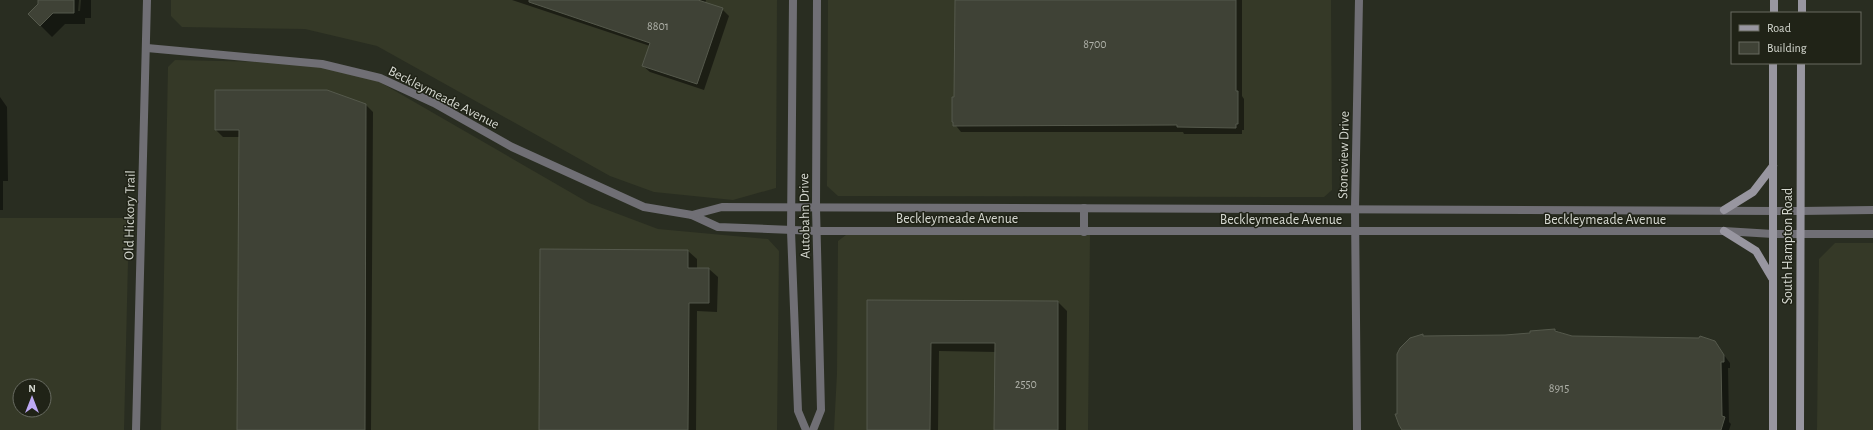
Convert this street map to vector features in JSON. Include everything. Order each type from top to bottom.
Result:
[{"type":"main road","points":[[1774,0],[1774,12]]},
{"type":"main road","points":[[1802,0],[1802,12]]},
{"type":"main road","name":"South Hampton Road","points":[[1773,64],[1773,430]]},
{"type":"main road","name":"South Hampton Road","points":[[1800,430],[1801,64]]},
{"type":"main road","points":[[1724,210],[1753,192],[1773,166]]},
{"type":"main road","points":[[1724,231],[1756,250],[1773,278]]},
{"type":"street","name":"Old Hickory Trail","points":[[136,430],[147,48],[147,0]]},
{"type":"street","name":"Autobahn Drive","points":[[793,0],[791,231],[798,411],[806,430]]},
{"type":"street","name":"Autobahn Drive","points":[[813,430],[821,410],[816,208],[817,0]]},
{"type":"street","name":"Stoneview Drive","points":[[1357,430],[1355,208],[1360,0]]},
{"type":"street","name":"Beckleymeade Avenue","points":[[147,48],[322,64],[380,78],[434,104],[512,147],[644,207],[692,214],[718,226],[791,231],[1724,231],[1773,234],[1873,234]]},
{"type":"street","name":"Beckleymeade Avenue","points":[[692,214],[722,207],[1873,210]]},
{"type":"street","points":[[1084,208],[1084,232]]},
{"type":"shaded area","points":[[171,0],[777,0],[776,188],[733,200],[654,192],[610,176],[377,46],[305,29],[182,27],[171,16]]},
{"type":"shaded area","points":[[828,0],[1331,0],[1332,190],[1324,197],[838,196],[827,186]]},
{"type":"shaded area","points":[[175,60],[322,63],[371,77],[589,203],[658,229],[768,239],[779,251],[777,430],[161,430],[168,67]]},
{"type":"shaded area","points":[[0,218],[129,218],[124,430],[0,430]]},
{"type":"shaded area","points":[[850,232],[1090,234],[1088,430],[834,430],[837,373],[838,241]]},
{"type":"shaded area","points":[[1835,243],[1873,243],[1873,430],[1817,430],[1819,259]]},
{"type":"building","points":[[38,0],[74,0],[74,13],[53,13],[40,26],[28,14],[38,4]]},
{"type":"building","points":[[529,0],[698,0],[723,8],[697,84],[642,66],[650,43],[529,2]]},
{"type":"building","points":[[955,0],[1236,0],[1236,91],[1238,91],[1238,124],[1236,124],[1236,128],[1177,127],[1177,125],[953,126],[952,97],[954,97]]},
{"type":"building","points":[[215,90],[327,90],[366,104],[365,430],[237,430],[239,130],[215,130]]},
{"type":"building","points":[[540,249],[688,250],[688,268],[709,268],[709,303],[689,303],[688,430],[539,430]]},
{"type":"building","points":[[867,300],[1058,301],[1058,430],[994,430],[995,343],[931,343],[930,430],[867,430]]},
{"type":"building","points":[[1555,329],[1555,331],[1572,336],[1699,338],[1700,336],[1715,341],[1724,355],[1724,362],[1721,362],[1722,416],[1725,417],[1721,430],[1402,430],[1395,414],[1397,414],[1397,354],[1400,348],[1410,338],[1423,334],[1423,336],[1505,335]]}]
